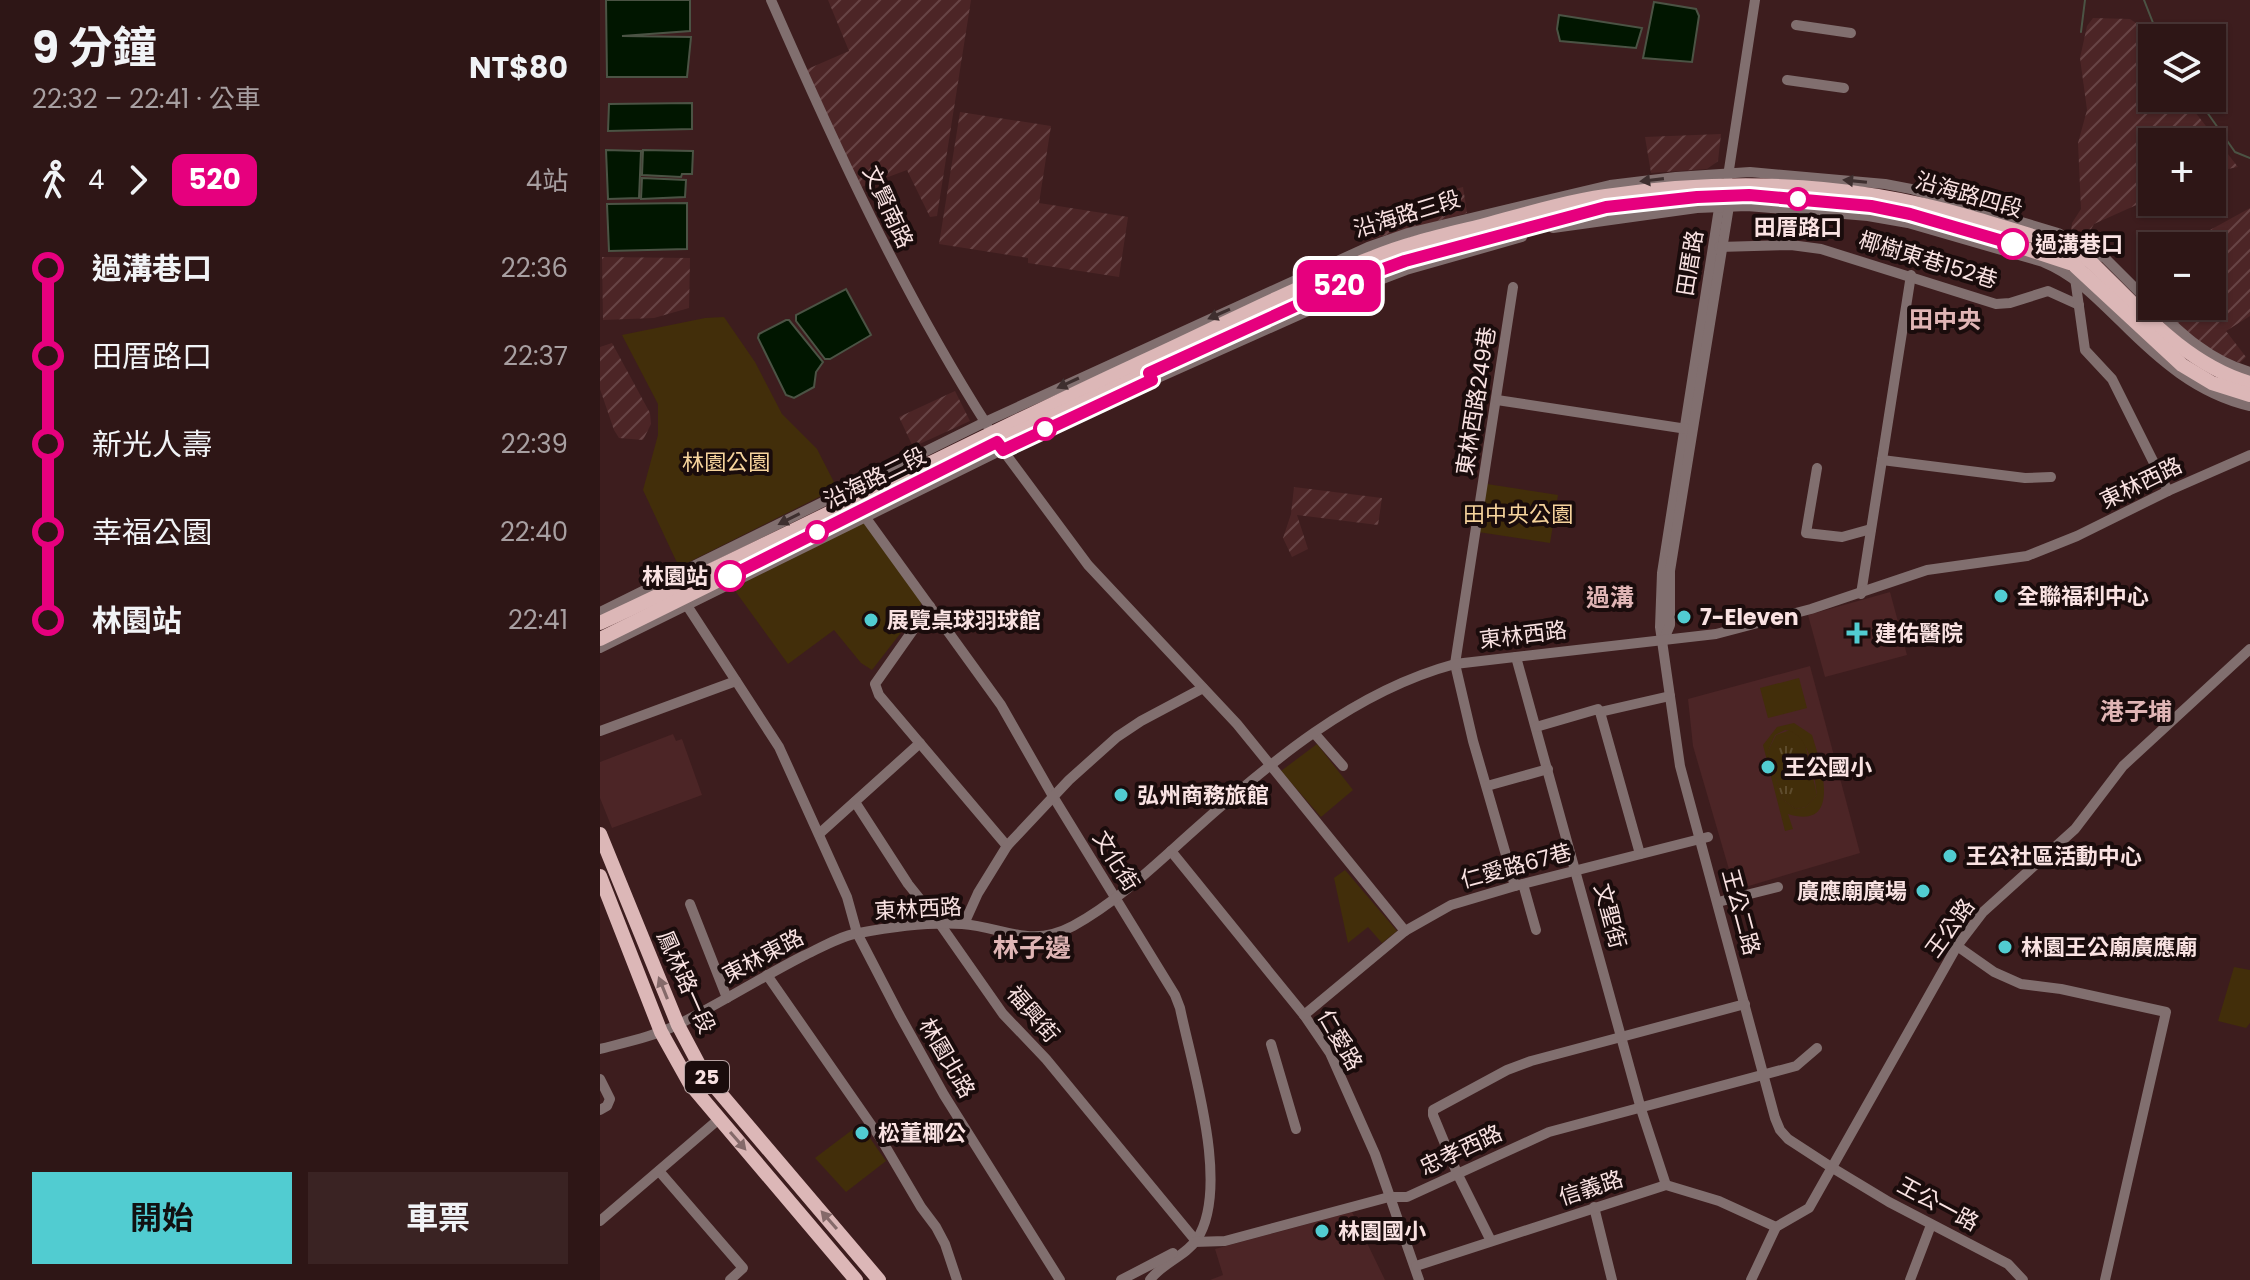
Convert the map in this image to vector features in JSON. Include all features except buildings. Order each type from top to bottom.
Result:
[{"type":"main road","name":"沿海路四段","points":[[1726,193],[1749,184],[1877,195],[1912,201],[2050,241],[2073,258],[2182,365],[2212,383],[2250,395]]},
{"type":"main road","name":"沿海路三段","points":[[1146,366],[1362,282],[1403,254],[1502,215],[1545,204],[1604,196],[1726,193]]},
{"type":"main road","name":"沿海路三段","points":[[994,436],[1146,366],[1340,265],[1403,254],[1606,207],[1726,193]]},
{"type":"main road","name":"沿海路四段","points":[[2073,258],[2090,261],[2138,298]]},
{"type":"main road","name":"沿海路四段","points":[[2160,320],[2185,351],[2224,375],[2250,383]]},
{"type":"main road","name":"沿海路二段","points":[[600,639],[680,593],[994,436]]},
{"type":"main road","name":"沿海路二段","points":[[600,623],[680,593]]},
{"type":"main road","name":"鳳林路一段","points":[[600,834],[678,1025],[704,1074],[879,1280]]},
{"type":"main road","name":"鳳林路一段","points":[[600,876],[661,1032],[690,1084],[856,1280]]},
{"type":"street","name":"文賢南路","points":[[771,0],[890,260],[962,387],[994,436],[1088,565],[1237,724],[1405,931]]},
{"type":"street","name":"田厝路","points":[[1664,639],[1670,625],[1670,571],[1688,430],[1755,0]]},
{"type":"street","points":[[1796,25],[1851,33]]},
{"type":"street","points":[[1787,80],[1844,88]]},
{"type":"street","name":"沿海路四段","points":[[1726,193],[1908,223],[2043,262],[2073,258],[2165,363],[2203,389],[2250,406]]},
{"type":"street","name":"椰樹東巷152巷","points":[[1718,247],[1791,245],[1821,249],[1996,304],[2010,303],[2048,291],[2079,305]]},
{"type":"street","points":[[2073,258],[2085,350],[2112,379],[2168,491]]},
{"type":"street","points":[[1861,594],[1911,275]]},
{"type":"street","name":"東林西路249巷","points":[[1455,664],[1513,287]]},
{"type":"street","name":"沿海路四段","points":[[2165,320],[2196,346],[2250,372]]},
{"type":"street","name":"沿海路三段","points":[[994,436],[1146,366]]},
{"type":"street","points":[[1497,400],[1688,430]]},
{"type":"street","name":"沿海路二段","points":[[600,648],[680,593],[994,436]]},
{"type":"street","name":"東林西路","points":[[857,933],[964,924],[1010,935],[1035,937],[1055,934],[1115,898],[1270,767],[1315,734],[1343,714],[1401,682],[1455,664],[1716,634],[1861,594],[1927,570],[2027,556],[2077,536],[2250,455]]},
{"type":"street","points":[[1882,460],[2025,478],[2051,477]]},
{"type":"street","points":[[1817,468],[1806,533],[1842,537],[1871,529]]},
{"type":"street","name":"文化街","points":[[856,505],[1001,705],[1180,1008],[1205,1123],[1212,1181],[1209,1204],[1196,1241]]},
{"type":"street","name":"沿海路二段","points":[[600,612],[680,593]]},
{"type":"street","name":"林園北路","points":[[680,593],[779,747],[847,897],[857,933],[944,1095],[1060,1280]]},
{"type":"street","points":[[930,606],[875,684],[879,695],[1007,846]]},
{"type":"street","name":"王公二路","points":[[1664,639],[1680,766],[1704,838],[1718,902],[1780,1130],[1831,1167]]},
{"type":"street","name":"王公路","points":[[1776,1227],[1809,1208],[1957,946],[1983,912],[2075,829],[2123,766],[2250,649]]},
{"type":"street","name":"文聖街","points":[[1516,657],[1641,1109],[1666,1185]]},
{"type":"street","points":[[1455,664],[1473,741],[1536,930]]},
{"type":"street","points":[[600,731],[736,681]]},
{"type":"street","points":[[964,924],[978,893],[1007,846],[1069,780],[1117,737],[1203,688]]},
{"type":"street","points":[[1536,727],[1598,709],[1600,712],[1670,696]]},
{"type":"street","points":[[1600,712],[1640,854]]},
{"type":"street","points":[[1315,734],[1343,766]]},
{"type":"street","points":[[819,834],[920,743]]},
{"type":"street","points":[[1487,786],[1548,769]]},
{"type":"street","name":"福興街","points":[[855,802],[908,884],[1003,1014],[1046,1059],[1196,1241]]},
{"type":"street","name":"仁愛路67巷","points":[[1304,1015],[1405,931],[1451,905],[1704,838]]},
{"type":"street","name":"仁愛路","points":[[1171,851],[1304,1015],[1330,1053],[1375,1154],[1419,1280]]},
{"type":"street","points":[[1718,902],[1778,887]]},
{"type":"street","points":[[690,904],[727,998]]},
{"type":"street","name":"東林東路","points":[[600,1049],[678,1025],[819,948],[857,933]]},
{"type":"street","points":[[1957,946],[1994,972],[2021,984],[2061,989],[2166,1012],[2105,1280]]},
{"type":"street","points":[[767,975],[881,1139],[936,1227],[957,1280]]},
{"type":"street","points":[[1491,1241],[1457,1173],[1433,1110],[1507,1070],[1531,1061],[1745,1004]]},
{"type":"street","points":[[1271,1044],[1296,1129]]},
{"type":"street","name":"忠孝西路","points":[[1121,1280],[1196,1241],[1225,1241],[1389,1197],[1407,1197],[1539,1135],[1796,1066],[1817,1048]]},
{"type":"street","points":[[600,1079],[610,1099],[607,1106],[600,1110]]},
{"type":"street","points":[[600,1221],[719,1119]]},
{"type":"street","name":"王公一路","points":[[1831,1167],[1931,1225],[2008,1264],[2023,1280]]},
{"type":"street","points":[[659,1171],[743,1268],[730,1280]]},
{"type":"street","points":[[1666,1185],[1719,1201],[1776,1227],[1751,1280]]},
{"type":"street","name":"信義路","points":[[1416,1266],[1666,1185]]},
{"type":"street","points":[[1594,1207],[1612,1280]]},
{"type":"street","points":[[1910,1280],[1931,1225]]},
{"type":"street","points":[[1150,1280],[1196,1241]]},
{"type":"shaded area","points":[[606,0],[690,0],[690,31],[622,36],[691,37],[687,77],[607,77]]},
{"type":"shaded area","points":[[828,0],[971,0],[937,216],[930,217],[907,170],[856,189],[803,71],[849,51]]},
{"type":"shaded area","points":[[1654,2],[1696,9],[1699,16],[1692,62],[1643,58]]},
{"type":"shaded area","points":[[1559,15],[1642,28],[1636,48],[1560,41],[1557,29]]},
{"type":"shaded area","points":[[2093,18],[2130,19],[2138,24],[2138,112],[2195,112],[2208,128],[2138,128],[2138,204],[2094,224],[2086,238],[2071,232],[2072,223],[2081,209],[2078,143],[2087,110],[2080,58],[2087,26]]},
{"type":"shaded area","points":[[692,103],[692,129],[608,131],[609,104]]},
{"type":"shaded area","points":[[960,112],[1051,126],[1039,203],[1128,217],[1119,277],[1028,263],[1028,258],[939,244]]},
{"type":"shaded area","points":[[1721,134],[1718,161],[1707,169],[1651,173],[1645,137]]},
{"type":"shaded area","points":[[606,150],[641,151],[639,198],[608,199]]},
{"type":"shaded area","points":[[643,150],[693,151],[692,174],[682,174],[681,177],[642,175]]},
{"type":"shaded area","points":[[2226,152],[2238,167],[2226,169]]},
{"type":"shaded area","points":[[642,178],[686,180],[685,197],[641,199]]},
{"type":"shaded area","points":[[1463,187],[1467,213],[1372,239],[1364,213]]},
{"type":"shaded area","points":[[687,203],[687,249],[609,251],[607,204]]},
{"type":"shaded area","points":[[2250,208],[2250,316],[2226,331],[2246,357],[2240,363],[2207,350],[2174,320],[2226,320],[2226,232],[2206,232]]},
{"type":"shaded area","points":[[602,257],[690,258],[689,308],[654,318],[603,320]]},
{"type":"shaded area","points":[[846,289],[871,335],[825,359],[796,321],[796,315]]},
{"type":"shaded area","points":[[786,320],[823,362],[816,372],[814,387],[794,398],[786,395],[758,338],[759,334]]},
{"type":"shaded area","points":[[612,343],[650,413],[651,424],[643,440],[619,438],[600,389],[600,347]]},
{"type":"shaded area","points":[[955,391],[970,421],[913,447],[899,417]]},
{"type":"shaded area","points":[[1294,487],[1382,498],[1378,525],[1297,515],[1308,549],[1292,557],[1283,538],[1291,514]]},
{"type":"shaded area","name":"建佑醫院","points":[[1890,592],[1907,655],[1825,677],[1808,615]]},
{"type":"shaded area","name":"王公國小","points":[[1810,666],[1860,853],[1735,890],[1693,746],[1688,699]]},
{"type":"shaded area","points":[[673,734],[676,741],[682,739],[702,795],[612,828],[600,798],[600,762]]},
{"type":"shaded area","name":"林園國小","points":[[1352,1212],[1385,1280],[1210,1280],[1223,1275],[1215,1249]]},
{"type":"green space","name":"林園公園","points":[[724,317],[755,362],[782,414],[817,449],[837,488],[679,567],[643,490],[658,435],[658,404],[622,335]]},
{"type":"green space","name":"田中央公園","points":[[1487,484],[1558,495],[1550,543],[1478,532]]},
{"type":"green space","points":[[865,524],[922,601],[920,608],[872,670],[861,663],[834,630],[788,664],[733,588]]},
{"type":"green space","points":[[1799,678],[1807,708],[1768,718],[1760,688]]},
{"type":"green space","points":[[1794,723],[1812,735],[1823,776],[1822,803],[1816,812],[1805,817],[1788,814],[1793,829],[1785,831],[1763,745],[1777,727]],"holes":[[[1785,730],[1800,738],[1809,755],[1817,795],[1806,807],[1796,809],[1782,799],[1768,751],[1775,735]]]},
{"type":"green space","points":[[1790,730],[1804,739],[1817,795],[1806,807],[1796,809],[1782,799],[1768,751],[1776,735]]},
{"type":"green space","points":[[1317,744],[1353,790],[1321,817],[1281,771]]},
{"type":"green space","points":[[1345,870],[1397,931],[1382,943],[1368,927],[1348,943],[1334,878]]},
{"type":"green space","points":[[2234,967],[2250,970],[2250,1023],[2246,1028],[2218,1021]]},
{"type":"green space","points":[[860,1124],[886,1161],[846,1192],[815,1158]]},
{"type":"waterway","points":[[2081,32],[2085,0]]},
{"type":"waterway","points":[[2144,0],[2153,24]]},
{"type":"waterway","points":[[2207,112],[2235,152],[2250,158]]},
{"type":"bus line","name":"520","points":[[730,576],[997,442],[1003,450],[1152,380],[1149,373],[1348,282],[1415,258],[1606,207],[1749,195],[1871,206],[2013,244]]},
{"type":"place","name":"田厝路口","points":[[1798,199]]},
{"type":"place","name":"過溝巷口","points":[[2013,244]]},
{"type":"place","name":"林園站","points":[[730,576]]},
{"type":"place","name":"全聯福利中心","points":[[2001,596]]},
{"type":"place","name":"7-Eleven","points":[[1684,617]]},
{"type":"place","name":"展覽桌球羽球館","points":[[871,620]]},
{"type":"place","name":"建佑醫院","points":[[1857,633]]},
{"type":"place","name":"王公國小","points":[[1768,767]]},
{"type":"place","name":"弘州商務旅館","points":[[1121,795]]},
{"type":"place","name":"王公社區活動中心","points":[[1950,856]]},
{"type":"place","name":"廣應廟廣場","points":[[1923,891]]},
{"type":"place","name":"林園王公廟廣應廟","points":[[2005,947]]},
{"type":"place","name":"松董椰公","points":[[862,1133]]},
{"type":"place","name":"林園國小","points":[[1322,1231]]},
{"type":"district","name":"田中央","points":[[1945,319]]},
{"type":"district","name":"過溝","points":[[1610,597]]},
{"type":"district","name":"港子埔","points":[[2136,711]]},
{"type":"district","name":"林子邊","points":[[1032,948]]}]
